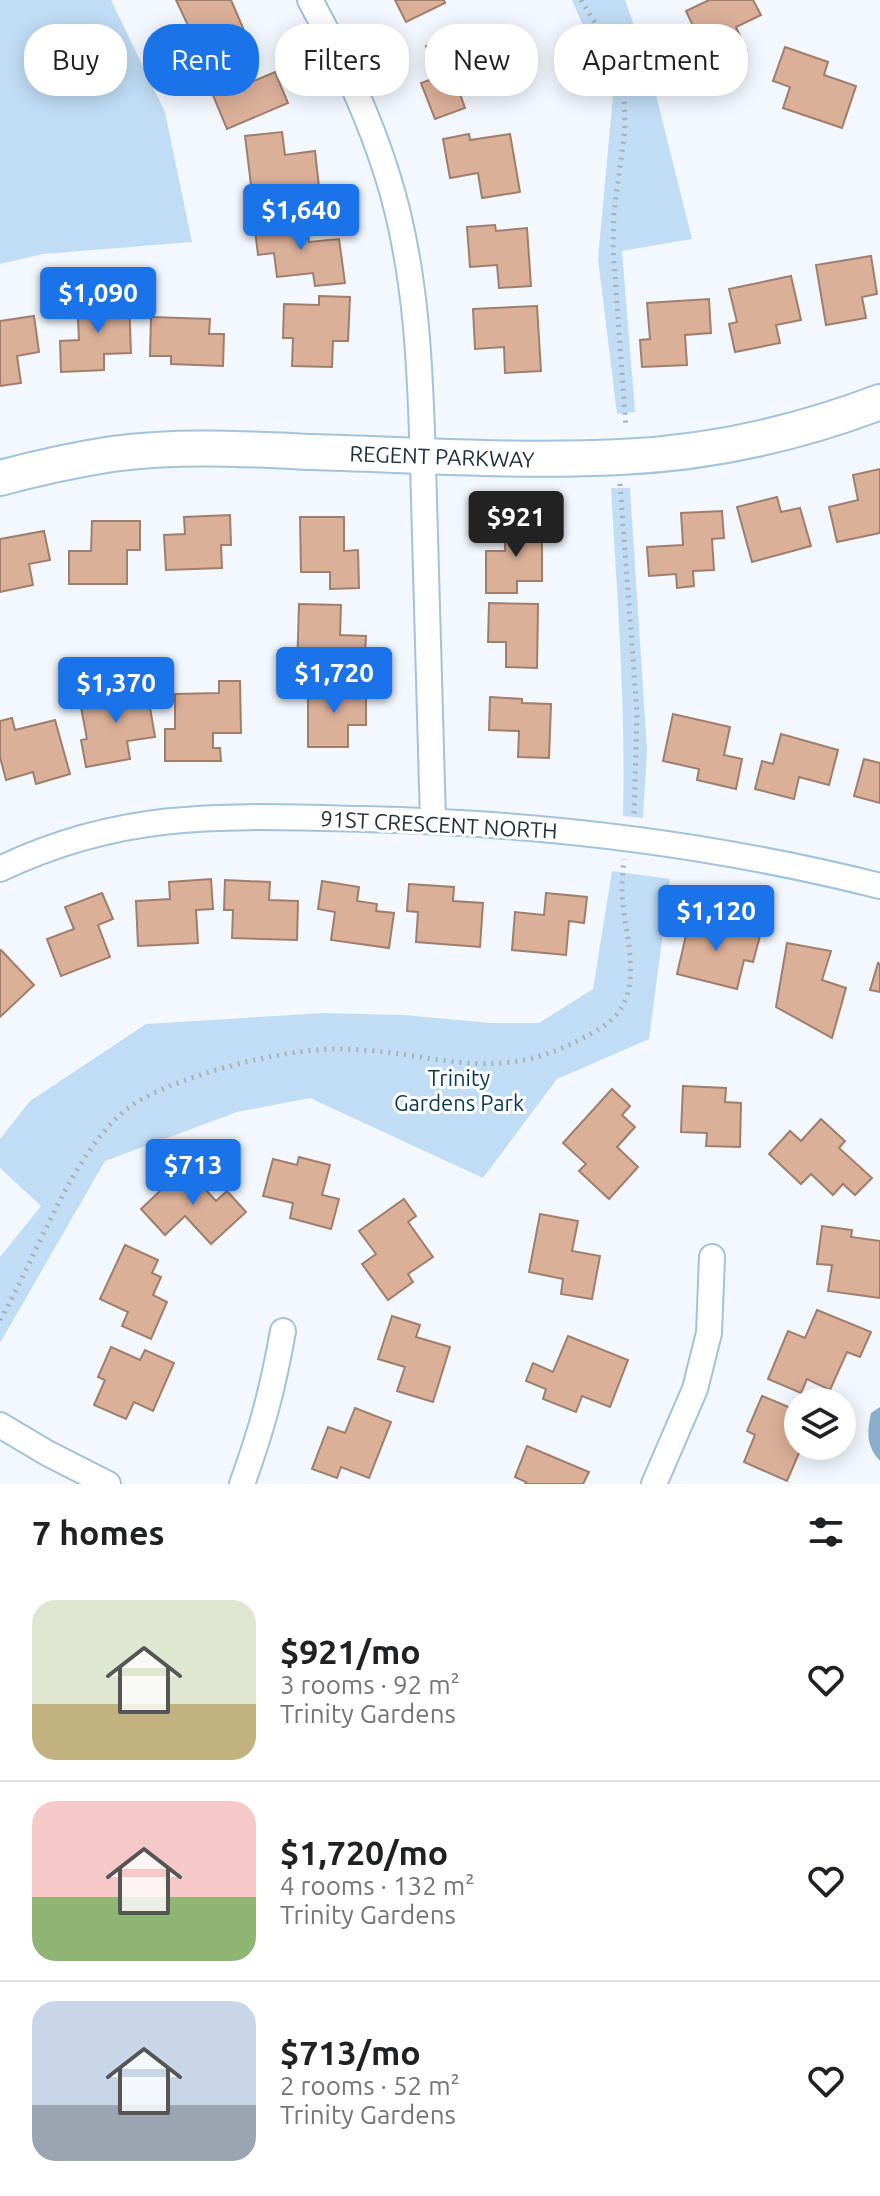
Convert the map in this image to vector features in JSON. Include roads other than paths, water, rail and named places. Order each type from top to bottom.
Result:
[{"type":"street","points":[[310,0],[356,91],[387,173],[407,257],[417,342],[423,456],[433,821]]},
{"type":"street","name":"REGENT PARKWAY","points":[[0,478],[47,465],[115,454],[191,449],[554,459],[623,457],[761,440],[880,402]]},
{"type":"street","name":"91ST CRESCENT NORTH","points":[[0,869],[40,849],[102,831],[157,821],[223,816],[433,821],[572,831],[712,849],[880,886]]},
{"type":"street","points":[[654,1484],[695,1389],[709,1333],[712,1257]]},
{"type":"street","points":[[242,1484],[273,1392],[283,1331]]},
{"type":"street","points":[[0,1425],[108,1484]]},
{"type":"park label","name":"Trinity Gardens Park","points":[[459,1090]]}]
